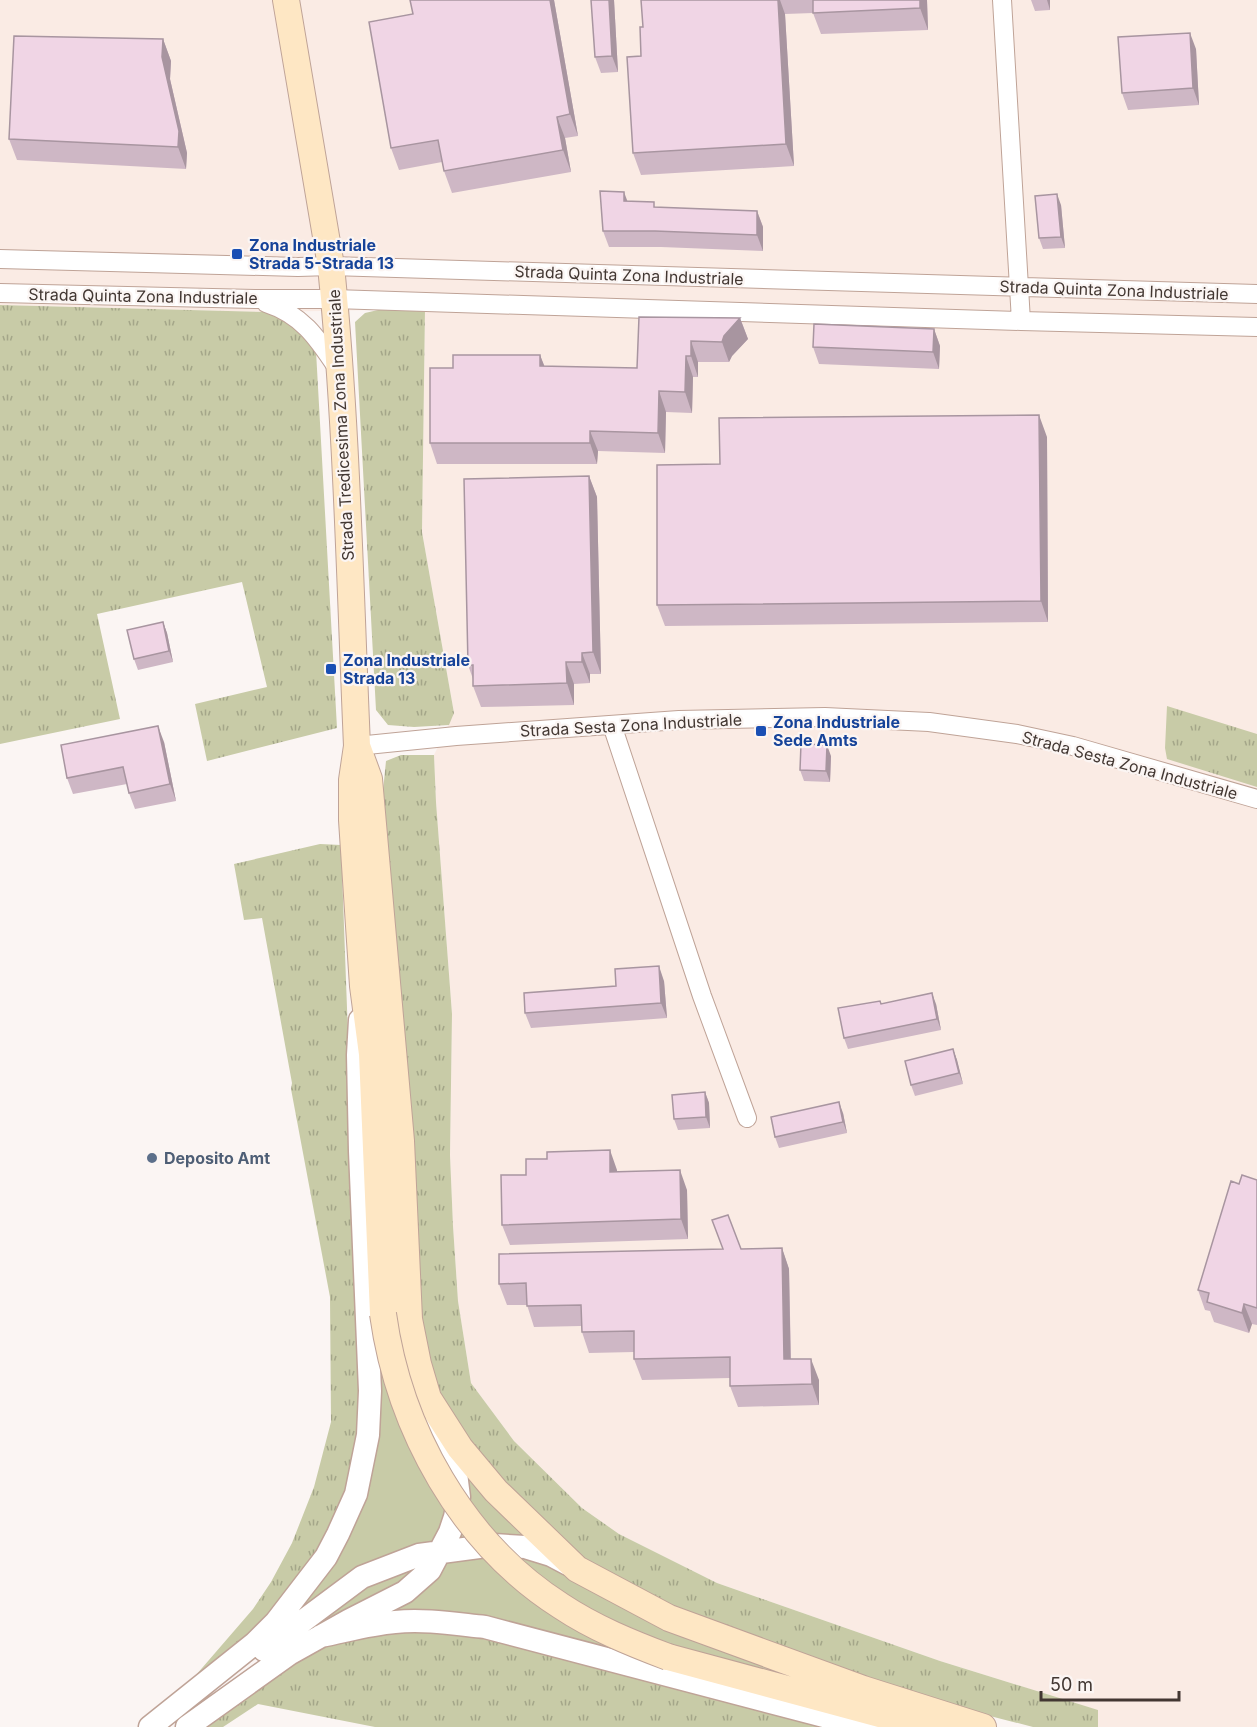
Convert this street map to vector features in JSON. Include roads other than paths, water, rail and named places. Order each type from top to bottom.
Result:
[{"type":"main road","name":"Strada Tredicesima Zona Industriale","points":[[286,0],[331,266],[344,446],[357,746]]},
{"type":"main road","points":[[357,746],[352,780],[352,820],[363,986],[372,1054],[383,1314],[386,1339],[394,1368],[418,1434],[437,1473],[452,1498],[488,1544],[529,1583],[560,1606],[596,1626],[632,1644],[668,1657],[928,1727]]},
{"type":"main road","points":[[357,746],[369,779],[401,1141],[409,1319],[428,1398],[460,1448],[496,1491],[577,1569],[669,1618],[863,1689],[983,1727]]},
{"type":"street","points":[[1002,0],[1021,321]]},
{"type":"street","name":"Strada Quinta Zona Industriale","points":[[0,259],[331,266],[1257,294]]},
{"type":"street","points":[[1146,291],[1146,324]]},
{"type":"street","name":"Strada Quinta Zona Industriale","points":[[0,293],[334,299],[1257,327]]},
{"type":"street","points":[[255,299],[284,309],[295,316],[319,340],[339,370]]},
{"type":"street","name":"Strada Sesta Zona Industriale","points":[[357,746],[456,736],[679,720],[825,717],[928,722],[1017,734],[1073,746],[1257,799]]},
{"type":"street","points":[[612,725],[702,996],[747,1118]]},
{"type":"street","points":[[150,1727],[255,1643],[276,1622],[326,1557],[356,1494],[368,1435],[370,1391],[358,1065],[363,986]]},
{"type":"street","points":[[187,1727],[289,1654],[405,1592],[430,1570],[441,1551],[455,1517],[459,1497],[456,1473],[428,1398]]},
{"type":"street","points":[[156,1727],[206,1694],[362,1577],[418,1555],[494,1545],[525,1547],[551,1555],[577,1569]]},
{"type":"street","points":[[321,1636],[365,1626],[397,1622],[441,1622],[485,1627],[873,1727]]},
{"type":"place","name":"Zona Industriale Strada 5-Strada 13","points":[[237,254]]},
{"type":"place","name":"Zona Industriale Strada 13","points":[[331,669]]},
{"type":"place","name":"Zona Industriale Sede Amts","points":[[761,731]]},
{"type":"place","name":"Deposito Amt","points":[[152,1158]]}]
